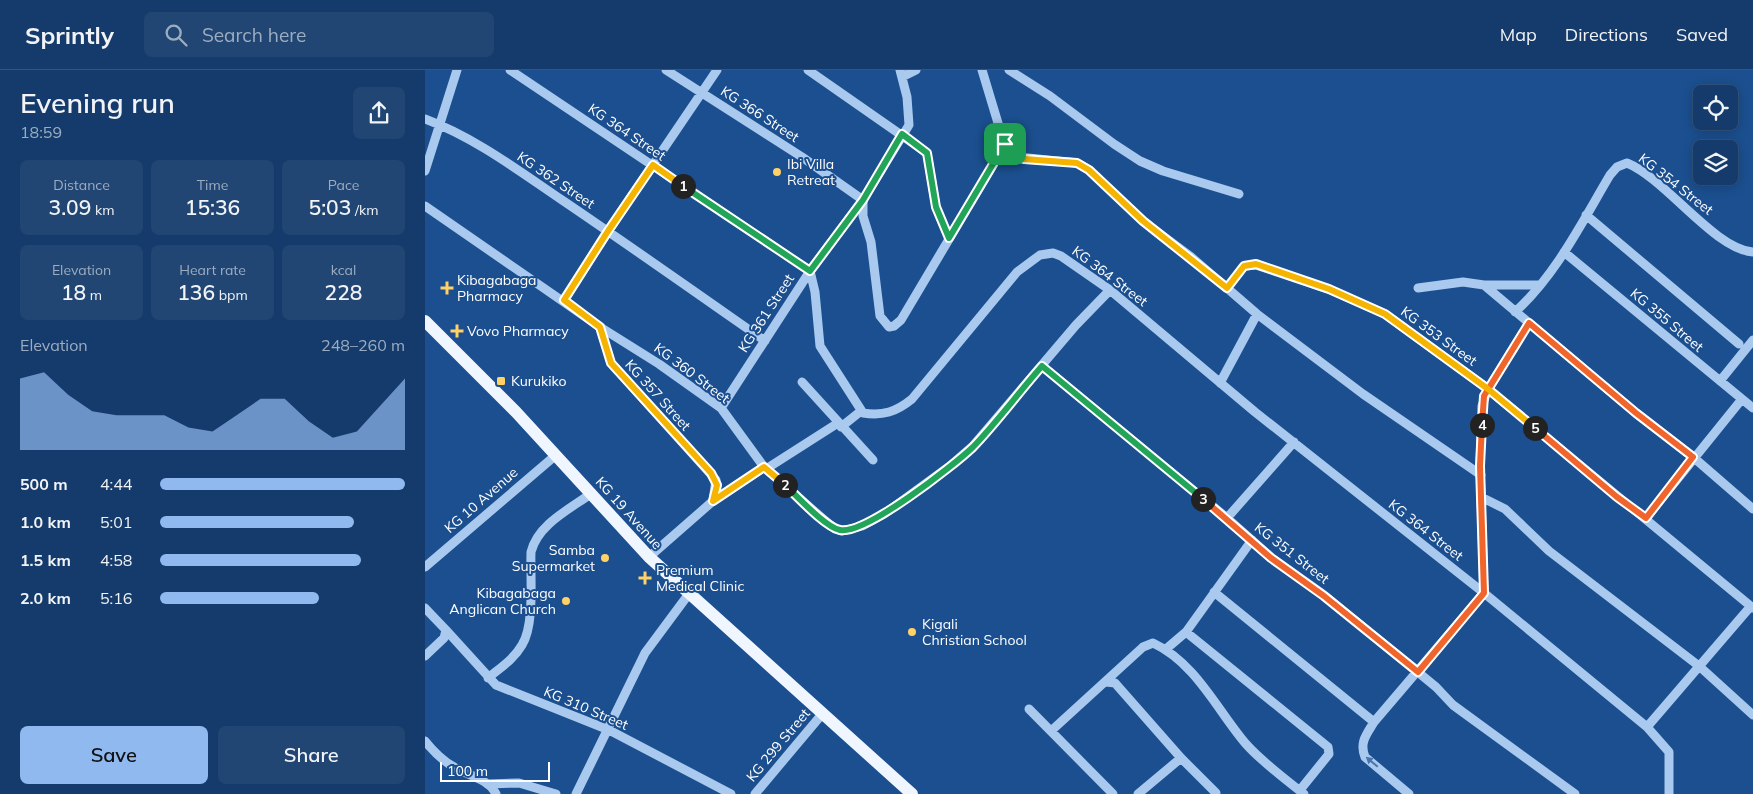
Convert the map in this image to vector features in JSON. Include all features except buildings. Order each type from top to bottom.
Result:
[{"type":"main road","name":"KG 19 Avenue","points":[[425,320],[592,493],[649,557],[913,794]]},
{"type":"street","points":[[425,171],[457,70]]},
{"type":"street","name":"KG 364 Street","points":[[510,70],[810,271]]},
{"type":"street","name":"KG 366 Street","points":[[666,70],[863,200]]},
{"type":"street","points":[[564,300],[608,231],[717,70]]},
{"type":"street","points":[[808,70],[927,153],[936,207],[949,238]]},
{"type":"street","points":[[901,74],[916,70]]},
{"type":"street","points":[[982,70],[1005,144],[1018,157],[1077,163],[1089,170],[1143,221],[1257,314],[1363,394],[1481,475]]},
{"type":"street","points":[[1009,70],[1050,96],[1114,144],[1141,161],[1163,171],[1239,194]]},
{"type":"street","name":"KG 361 Street","points":[[721,408],[810,271],[863,200],[909,125],[909,114],[901,74]]},
{"type":"street","name":"KG 362 Street","points":[[425,119],[441,125],[487,150],[608,231],[765,341]]},
{"type":"street","points":[[863,200],[863,216],[871,242],[881,316],[886,326],[895,326],[901,320],[1005,144]]},
{"type":"street","name":"KG 354 Street","points":[[1515,312],[1539,285],[1564,252],[1610,175],[1617,167],[1627,163],[1651,178],[1727,241],[1753,252]]},
{"type":"street","name":"KG 360 Street","points":[[425,206],[721,408],[765,468],[835,529],[853,529],[884,514],[950,466],[973,446],[1076,325],[1110,290]]},
{"type":"street","points":[[1586,215],[1739,344]]},
{"type":"street","name":"KG 355 Street","points":[[1564,252],[1753,408]]},
{"type":"street","name":"KG 364 Street","points":[[861,411],[869,414],[891,413],[912,399],[1017,272],[1040,255],[1053,253],[1061,256],[1110,290],[1220,383],[1484,593],[1647,728],[1669,752],[1669,794]]},
{"type":"street","name":"KG 353 Street","points":[[1227,288],[1244,266],[1251,264],[1329,289],[1385,314],[1488,389],[1617,497],[1646,518],[1752,608]]},
{"type":"street","points":[[649,557],[713,501],[861,411],[819,346],[815,292],[810,271]]},
{"type":"street","points":[[1418,288],[1463,282],[1484,285],[1539,285]]},
{"type":"street","points":[[1484,285],[1636,413],[1693,457],[1753,508]]},
{"type":"street","points":[[1220,383],[1257,314]]},
{"type":"street","points":[[1409,794],[1365,757],[1362,749],[1363,741],[1374,722],[1484,593],[1481,497],[1482,406],[1488,389],[1529,323]]},
{"type":"street","name":"KG 357 Street","points":[[600,327],[611,363],[716,480],[713,501]]},
{"type":"street","points":[[1719,381],[1753,340]]},
{"type":"street","name":"KG 351 Street","points":[[1042,366],[1252,540],[1443,692],[1453,705],[1575,794]]},
{"type":"street","points":[[802,382],[839,425],[873,460]]},
{"type":"street","points":[[1646,518],[1693,457],[1742,399]]},
{"type":"street","points":[[1227,518],[1294,442]]},
{"type":"street","name":"KG 10 Avenue","points":[[425,567],[556,455]]},
{"type":"street","points":[[488,678],[514,656],[523,644],[529,622],[531,552],[539,532],[592,493]]},
{"type":"street","points":[[1481,497],[1505,509],[1572,570],[1699,666],[1753,715]]},
{"type":"street","points":[[1166,649],[1186,632],[1252,540]]},
{"type":"street","points":[[1214,592],[1374,722]]},
{"type":"street","points":[[575,794],[609,730],[645,653],[688,594]]},
{"type":"street","points":[[425,608],[446,630],[444,638],[425,656]]},
{"type":"street","points":[[1647,728],[1699,666],[1752,608]]},
{"type":"street","name":"KG 310 Street","points":[[446,630],[488,678],[510,692],[609,730],[731,794]]},
{"type":"street","points":[[1051,731],[1143,647],[1153,643],[1166,649],[1198,680],[1247,744],[1302,792],[1329,754],[1328,747],[1186,632]]},
{"type":"street","points":[[1106,682],[1115,683],[1181,758],[1215,793]]},
{"type":"street","points":[[1029,709],[1108,792]]},
{"type":"street","name":"KG 299 Street","points":[[755,794],[823,713]]},
{"type":"street","points":[[425,741],[432,750],[452,766],[488,784],[519,783],[556,794]]},
{"type":"street","points":[[1138,794],[1181,758]]},
{"type":"street","points":[[488,784],[495,794]]},
{"type":"place","name":"Ibi Villa Retreat","points":[[777,172]]},
{"type":"place","name":"Kibagabaga Pharmacy","points":[[447,288]]},
{"type":"place","name":"Vovo Pharmacy","points":[[457,331]]},
{"type":"place","name":"Kurukiko","points":[[501,381]]},
{"type":"place","name":"Samba Supermarket","points":[[605,558]]},
{"type":"place","name":"Premium Medical Clinic","points":[[645,578]]},
{"type":"place","name":"Kibagabaga Anglican Church","points":[[566,601]]},
{"type":"place","name":"Kigali Christian School","points":[[912,632]]},
{"type":"route","points":[[1005,144],[949,238],[936,207],[927,153],[902,134],[863,200],[810,271],[653,165],[564,300],[600,327],[611,363],[711,473],[717,485],[713,501],[764,467],[835,529],[842,531],[863,526],[884,514],[950,466],[973,446],[1042,366],[1227,518],[1271,558],[1324,596],[1418,672],[1484,593],[1480,466],[1482,406],[1484,396],[1488,389],[1503,363],[1529,323],[1636,413],[1693,457],[1646,518],[1617,497],[1488,389],[1385,314],[1329,289],[1256,264],[1244,266],[1227,288],[1190,256],[1167,241],[1143,221],[1089,170],[1077,163],[1024,159],[1018,157],[1005,144]]}]
